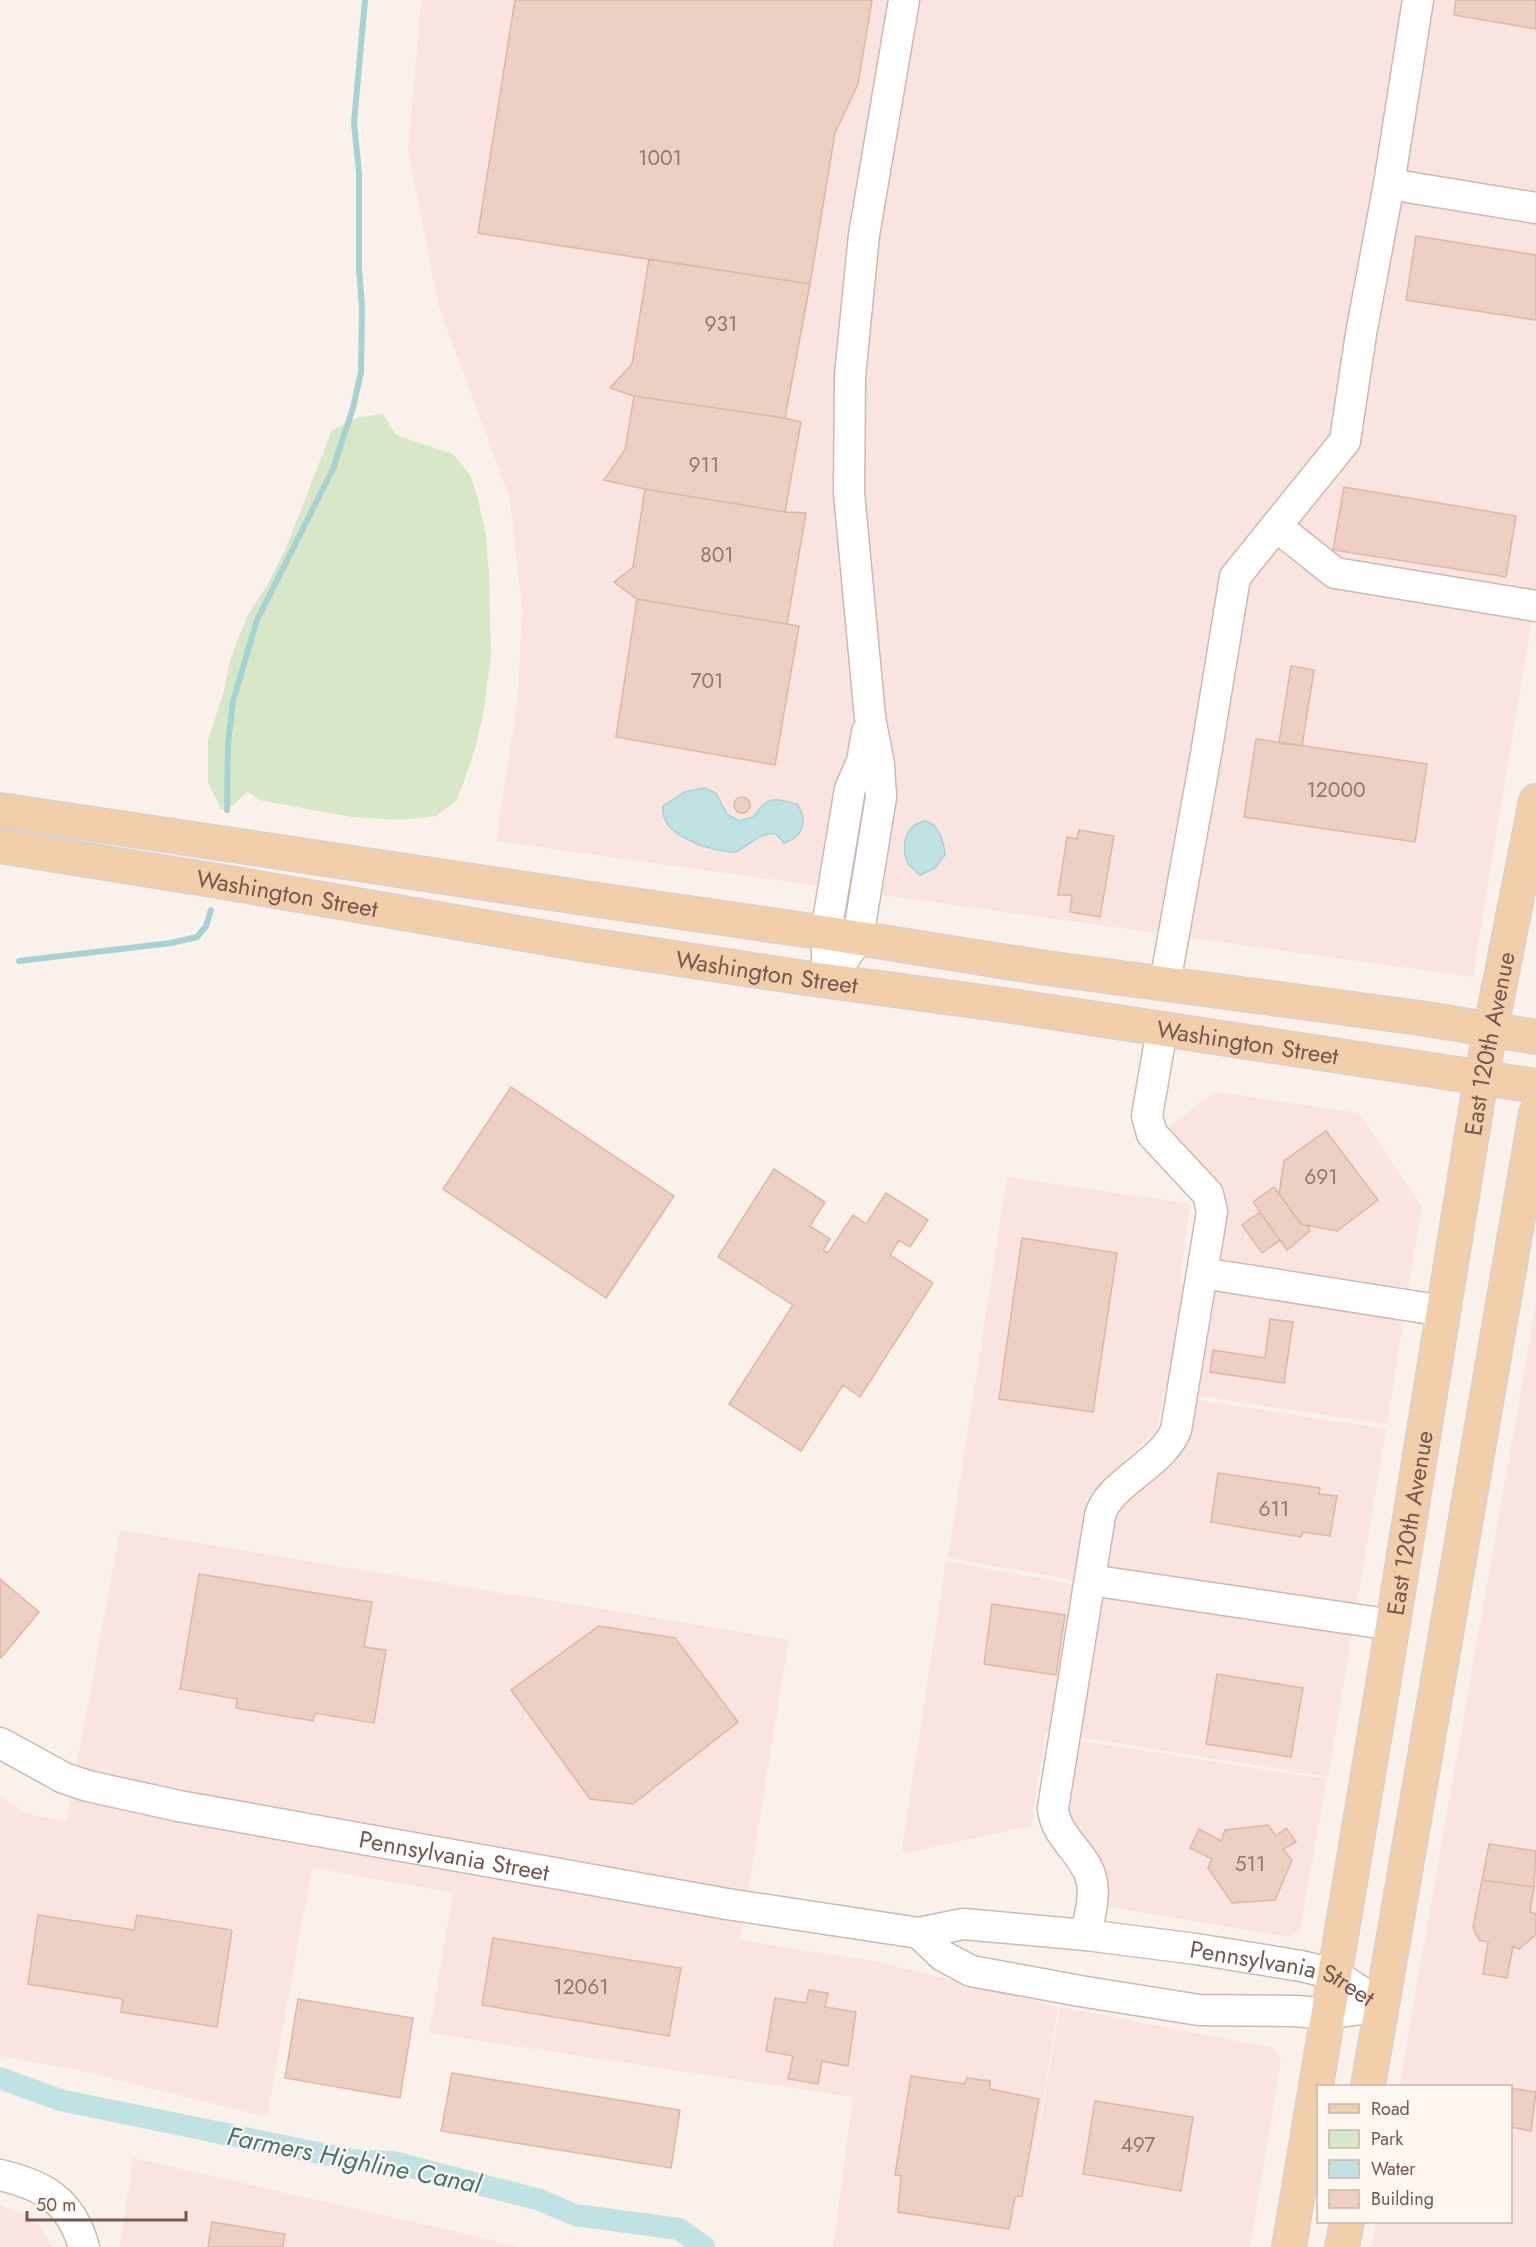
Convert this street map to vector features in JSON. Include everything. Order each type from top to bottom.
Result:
[{"type":"main road","name":"East 120th Avenue","points":[[1288,2247],[1393,1625],[1481,1078],[1536,801]]},
{"type":"main road","name":"Washington Street","points":[[0,810],[1039,967],[1536,1037]]},
{"type":"main road","name":"Washington Street","points":[[0,846],[588,945],[1536,1086]]},
{"type":"main road","points":[[982,1002],[1060,996],[1145,1004],[1159,997],[1165,983]]},
{"type":"main road","points":[[1368,2085],[1536,1113]]},
{"type":"main road","points":[[1342,2247],[1347,2223]]},
{"type":"street","points":[[828,981],[858,938],[881,797],[879,765],[870,717],[849,493],[850,376],[864,235],[904,0]]},
{"type":"street","points":[[1165,983],[1235,577],[1344,441],[1389,184],[1418,0]]},
{"type":"street","points":[[1389,184],[1536,208]]},
{"type":"street","points":[[1276,526],[1335,573],[1536,606]]},
{"type":"street","points":[[828,981],[826,933],[850,789],[862,762],[870,717]]},
{"type":"street","points":[[1086,1935],[1092,1881],[1087,1867],[1059,1829],[1053,1808],[1100,1516],[1105,1502],[1168,1446],[1176,1430],[1212,1212],[1208,1194],[1149,1128],[1147,1116],[1162,1029]]},
{"type":"street","points":[[1202,1273],[1443,1311]]},
{"type":"street","points":[[1090,1580],[1393,1625]]},
{"type":"street","name":"Pennsylvania Street","points":[[0,1743],[88,1786],[179,1806],[727,1904],[919,1934],[963,1924],[1196,1948],[1334,1974],[1382,2006]]},
{"type":"street","name":"Pennsylvania Street","points":[[919,1934],[943,1956],[971,1971],[1199,2010],[1296,2011],[1327,2014],[1382,2006]]},
{"type":"street","points":[[0,2175],[23,2180],[51,2194],[63,2205],[75,2223],[84,2247]]},
{"type":"shaded area","points":[[421,0],[1536,0],[1536,595],[1473,977],[496,841],[518,696],[522,609],[510,499],[438,304],[408,151]]},
{"type":"shaded area","points":[[1215,1092],[1359,1113],[1422,1208],[1408,1288],[1220,1259],[1225,1209],[1166,1129]]},
{"type":"shaded area","points":[[1007,1177],[1190,1204],[1180,1283],[1404,1318],[1387,1424],[1164,1391],[1157,1430],[1089,1496],[1074,1580],[948,1558]]},
{"type":"shaded area","points":[[1536,1304],[1536,2247],[1371,2247],[1376,2223],[1512,2223],[1512,2085],[1399,2085]]},
{"type":"shaded area","points":[[1193,1399],[1386,1429],[1328,1777],[1046,1732],[1031,1826],[901,1854],[946,1561],[1099,1589],[1109,1515]]},
{"type":"shaded area","points":[[120,1530],[789,1640],[740,1940],[878,1962],[1058,2007],[1025,2214],[1060,2007],[1274,2048],[1281,2060],[1250,2247],[833,2247],[853,2097],[429,2033],[453,1892],[312,1868],[267,2117],[69,2068],[0,2056],[0,1796],[24,1813],[66,1822]]},
{"type":"shaded area","points":[[1070,1739],[1327,1779],[1300,1931],[1289,1937],[1103,1906],[1059,1811]]},
{"type":"shaded area","points":[[133,2158],[492,2240],[517,2247],[120,2247]]},
{"type":"shaded area","points":[[0,2205],[27,2216],[40,2226],[52,2247],[0,2247]]},
{"type":"green space","points":[[383,414],[396,435],[453,454],[470,475],[486,536],[491,655],[483,715],[463,784],[456,801],[436,816],[401,820],[352,817],[318,811],[259,800],[248,792],[227,810],[221,809],[208,783],[208,740],[223,694],[231,657],[247,617],[269,582],[286,548],[332,430],[359,417]]},
{"type":"water","points":[[704,788],[716,793],[727,814],[739,821],[753,817],[762,806],[771,800],[797,804],[803,822],[800,832],[796,837],[784,843],[776,834],[764,835],[735,852],[713,849],[689,840],[669,826],[664,817],[663,806],[685,792]]},
{"type":"water","points":[[925,821],[937,830],[942,839],[945,855],[935,868],[920,875],[908,864],[905,844],[912,827]]},
{"type":"building","points":[[515,0],[872,0],[858,84],[835,133],[810,284],[478,233]]},
{"type":"building","points":[[1456,0],[1536,0],[1536,29],[1454,15]]},
{"type":"building","points":[[1416,236],[1536,255],[1536,320],[1406,300]]},
{"type":"building","points":[[649,259],[810,284],[785,418],[634,396],[610,388],[632,364]]},
{"type":"building","points":[[634,396],[801,422],[785,512],[604,480],[625,450]]},
{"type":"building","points":[[1344,487],[1516,516],[1506,577],[1333,550]]},
{"type":"building","points":[[645,489],[785,512],[806,513],[787,624],[637,599],[614,582],[633,567]]},
{"type":"building","points":[[637,599],[799,626],[775,765],[616,737]]},
{"type":"building","points":[[1291,666],[1314,670],[1302,746],[1279,743]]},
{"type":"building","points":[[1256,739],[1427,764],[1415,842],[1244,817]]},
{"type":"building","points":[[742,797],[750,805],[742,813],[734,805]]},
{"type":"building","points":[[1079,830],[1114,836],[1100,917],[1070,912],[1072,895],[1058,895],[1067,837],[1077,839]]},
{"type":"building","points":[[511,1087],[674,1196],[606,1298],[443,1189]]},
{"type":"building","points":[[1326,1131],[1378,1200],[1337,1231],[1301,1224],[1279,1194],[1284,1161]]},
{"type":"building","points":[[774,1169],[825,1202],[810,1226],[830,1239],[823,1250],[828,1253],[853,1215],[866,1224],[886,1193],[928,1220],[910,1247],[899,1240],[890,1255],[933,1283],[860,1397],[843,1385],[801,1451],[729,1404],[793,1305],[718,1257]]},
{"type":"building","points":[[1274,1187],[1301,1224],[1307,1225],[1310,1231],[1287,1250],[1253,1202]]},
{"type":"building","points":[[1260,1212],[1280,1240],[1262,1253],[1242,1225]]},
{"type":"building","points":[[1022,1238],[1117,1253],[1093,1412],[999,1399]]},
{"type":"building","points":[[1270,1319],[1293,1322],[1284,1383],[1210,1372],[1213,1350],[1265,1358]]},
{"type":"building","points":[[1218,1473],[1320,1488],[1319,1494],[1337,1496],[1330,1536],[1303,1532],[1301,1537],[1211,1522]]},
{"type":"building","points":[[199,1574],[372,1602],[364,1647],[386,1650],[374,1723],[315,1713],[313,1721],[236,1708],[237,1699],[180,1689]]},
{"type":"building","points":[[0,1579],[39,1612],[1,1658],[0,1657]]},
{"type":"building","points":[[992,1604],[1065,1615],[1056,1675],[984,1664]]},
{"type":"building","points":[[599,1626],[675,1638],[738,1722],[633,1804],[590,1799],[511,1690]]},
{"type":"building","points":[[1217,1674],[1303,1688],[1291,1757],[1206,1744]]},
{"type":"building","points":[[1268,1825],[1276,1836],[1286,1828],[1296,1842],[1283,1849],[1292,1860],[1275,1900],[1232,1903],[1208,1868],[1212,1859],[1190,1848],[1199,1829],[1221,1841],[1225,1830]]},
{"type":"building","points":[[1489,1844],[1536,1851],[1534,1887],[1482,1880]]},
{"type":"building","points":[[1482,1880],[1534,1887],[1530,1912],[1536,1914],[1536,1935],[1519,1949],[1513,1946],[1507,1978],[1483,1974],[1488,1942],[1479,1940],[1473,1928]]},
{"type":"building","points":[[38,1915],[134,1930],[137,1915],[232,1930],[217,2027],[121,2012],[123,1999],[28,1984]]},
{"type":"building","points":[[493,1938],[681,1968],[669,2036],[482,2005]]},
{"type":"building","points":[[809,1990],[828,1993],[825,2007],[856,2012],[848,2066],[822,2061],[818,2084],[788,2079],[793,2056],[766,2051],[775,1998],[806,2003]]},
{"type":"building","points":[[298,1999],[413,2018],[400,2098],[285,2078]]},
{"type":"building","points":[[452,2073],[680,2110],[671,2168],[441,2131]]},
{"type":"building","points":[[911,2076],[964,2084],[967,2078],[990,2081],[990,2089],[1039,2099],[1022,2196],[1015,2197],[1009,2229],[898,2212],[901,2176],[895,2175]]},
{"type":"building","points":[[1512,2088],[1536,2092],[1531,2131],[1512,2127]]},
{"type":"building","points":[[1095,2101],[1193,2117],[1181,2191],[1083,2174]]},
{"type":"building","points":[[212,2222],[285,2234],[283,2247],[208,2247]]},
{"type":"waterway","points":[[227,810],[228,744],[233,701],[257,620],[333,469],[353,408],[361,372],[359,173],[354,123],[365,0]]},
{"type":"waterway","points":[[19,961],[171,943],[197,937],[206,926],[211,910]]},
{"type":"waterway","name":"Farmers Highline Canal","points":[[0,2078],[60,2100],[352,2160],[393,2162],[540,2200],[575,2215],[679,2229],[704,2247]]}]
